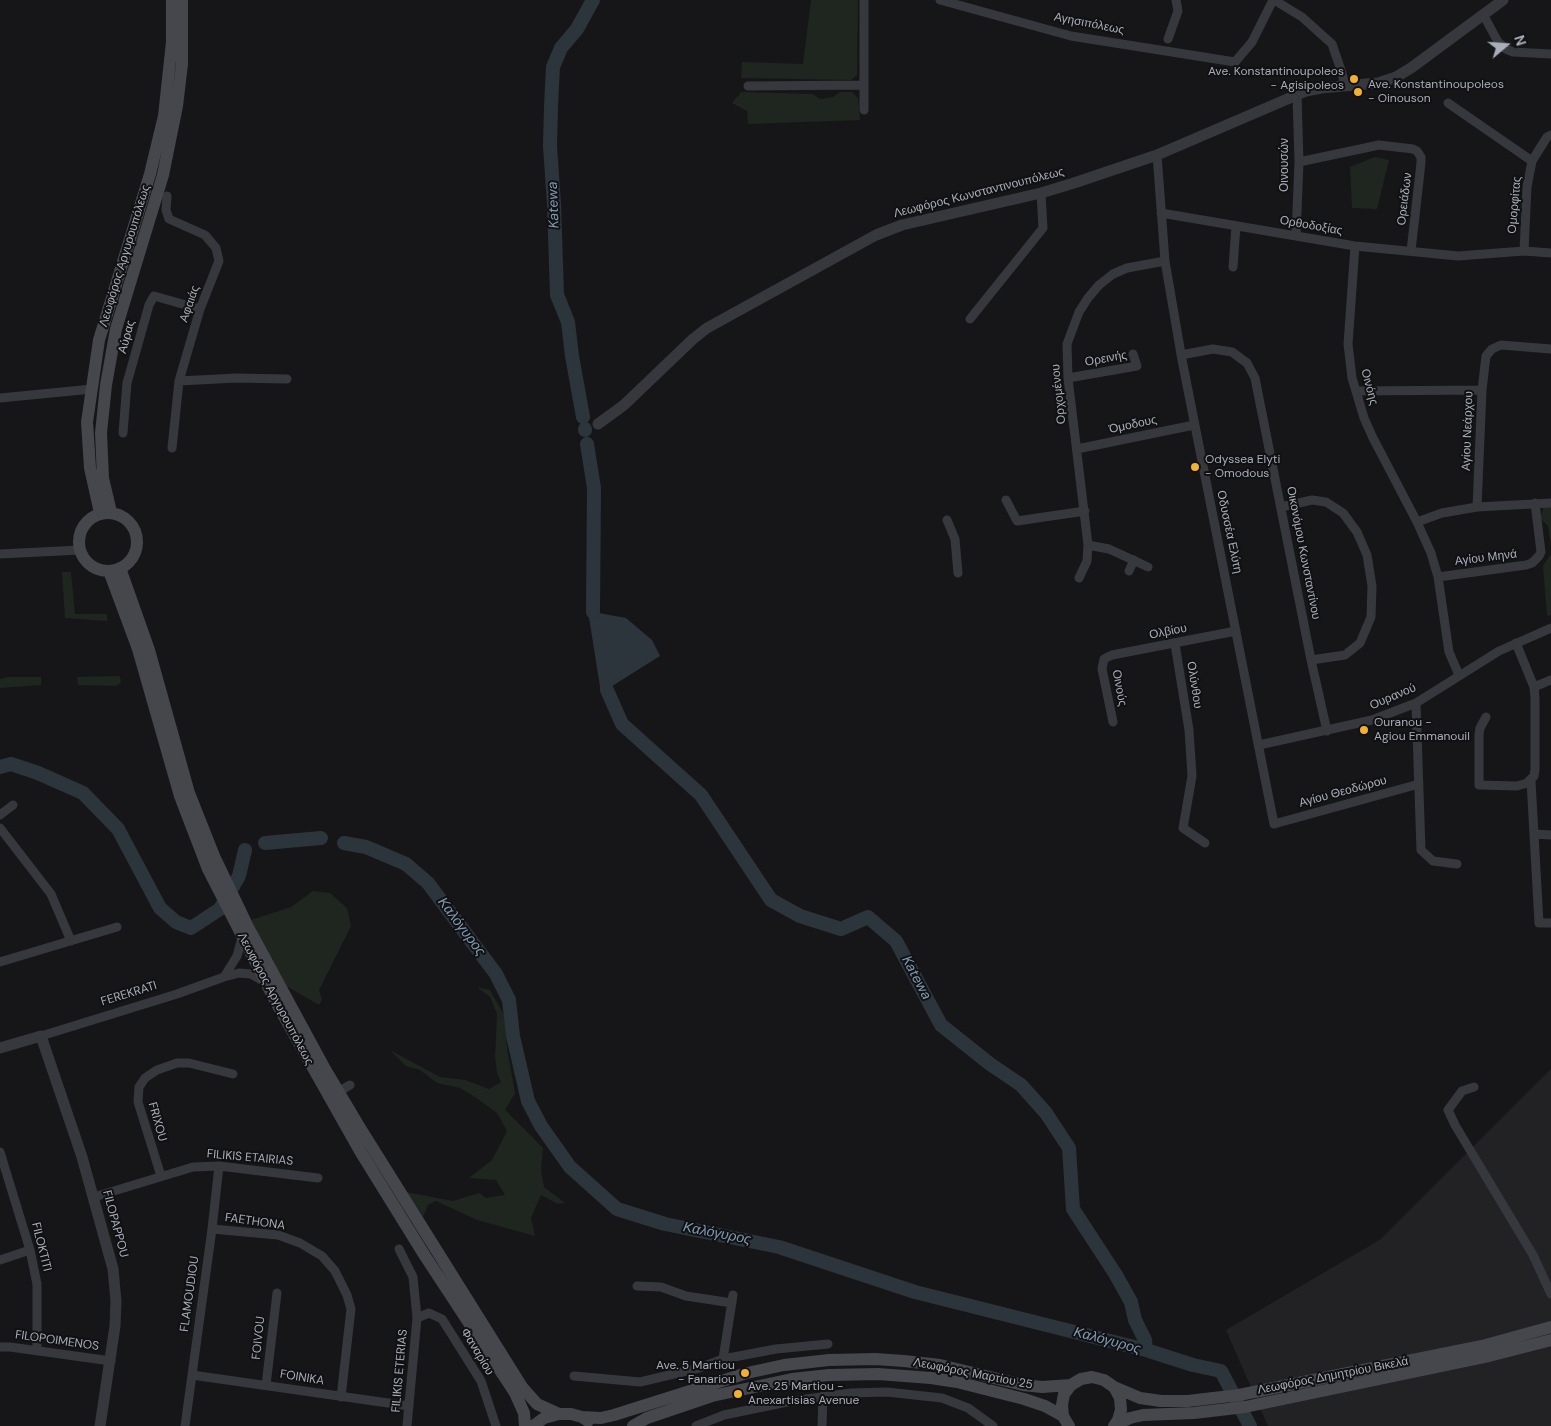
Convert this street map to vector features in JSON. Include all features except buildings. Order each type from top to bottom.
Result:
[{"type":"main road","name":"Λεωφόρος Αργυρουπόλεως","points":[[105,512],[90,468],[87,422],[99,340],[150,174],[164,116],[172,42],[172,0]]},
{"type":"main road","name":"Λεωφόρος Αργυρουπόλεως","points":[[105,512],[100,432],[106,385],[116,329],[163,175],[177,106],[182,64],[182,0]]},
{"type":"main road","points":[[105,512],[120,515],[128,520],[134,528],[137,537],[134,555],[128,563],[115,570],[101,570],[92,567],[80,550],[78,542],[81,529],[92,516],[105,512]]},
{"type":"main road","name":"Λεωφόρος Αργυρουπόλεως","points":[[115,570],[149,650],[189,793],[265,982],[360,1151],[425,1256],[519,1390]]},
{"type":"main road","name":"Λεωφόρος Αργυρουπόλεως","points":[[115,570],[180,796],[208,869],[338,1092],[519,1390]]},
{"type":"main road","name":"Λεωφόρος Δημητρίου Βικελά","points":[[1114,1387],[1140,1398],[1161,1401],[1234,1396],[1482,1346],[1551,1327]]},
{"type":"main road","name":"Λεωφόρος Δημητρίου Βικελά","points":[[1115,1425],[1130,1418],[1143,1415],[1240,1408],[1485,1357],[1551,1340]]},
{"type":"main road","name":"Λεωφόρος Μαρτίου 25","points":[[558,1414],[601,1418],[756,1371],[784,1365],[829,1360],[875,1359],[940,1365],[1023,1385],[1042,1387],[1071,1385],[1080,1379],[1092,1377],[1104,1380],[1114,1387]]},
{"type":"main road","name":"Λεωφόρος Μαρτίου 25","points":[[633,1426],[647,1418],[712,1396],[792,1379],[839,1375],[887,1375],[957,1382],[1045,1406],[1066,1421]]},
{"type":"main road","points":[[1066,1421],[1062,1405],[1064,1394],[1071,1385]]},
{"type":"main road","points":[[1114,1387],[1120,1398],[1121,1410],[1115,1425]]},
{"type":"main road","points":[[519,1390],[537,1404],[558,1414]]},
{"type":"main road","points":[[519,1390],[525,1426]]},
{"type":"main road","points":[[533,1426],[544,1418],[558,1414]]},
{"type":"main road","points":[[582,1417],[597,1426]]},
{"type":"street","points":[[864,0],[864,110]]},
{"type":"street","name":"Αγησιπόλεως","points":[[940,0],[1071,36],[1235,62],[1252,42],[1274,0]]},
{"type":"street","points":[[1168,39],[1178,11],[1176,0]]},
{"type":"street","points":[[1274,0],[1302,17],[1332,44],[1345,86]]},
{"type":"street","name":"Λεωφόρος Κωνσταντινουπόλεως","points":[[598,424],[624,405],[707,328],[876,235],[902,225],[1041,194],[1157,156],[1297,95],[1321,88],[1378,83],[1396,77],[1503,0]]},
{"type":"street","points":[[1483,14],[1498,42],[1506,49],[1513,52],[1551,54]]},
{"type":"street","points":[[748,86],[864,85]]},
{"type":"street","name":"Οινουσών","points":[[1296,236],[1299,162],[1297,95]]},
{"type":"street","name":"Ομορφίτας","points":[[1448,103],[1532,161]]},
{"type":"street","name":"Ομορφίτας","points":[[1524,251],[1527,187],[1532,161],[1547,137],[1551,135]]},
{"type":"street","name":"Ορειάδων","points":[[1299,162],[1378,145],[1406,148],[1417,152],[1421,157],[1422,163],[1411,252]]},
{"type":"street","name":"Οδυσσέα Ελύτη","points":[[1157,156],[1165,261],[1181,355],[1274,824]]},
{"type":"street","points":[[970,319],[1043,228],[1041,194]]},
{"type":"street","name":"Αφαιάς","points":[[167,196],[166,210],[169,219],[205,235],[216,248],[219,261],[200,310],[179,381],[172,448]]},
{"type":"street","name":"Ορθοδοξίας","points":[[1161,212],[1355,246],[1411,252],[1458,256],[1524,251],[1551,253]]},
{"type":"street","points":[[1233,267],[1236,226]]},
{"type":"street","name":"Οινόης","points":[[1355,246],[1348,344],[1349,360],[1356,391],[1364,418],[1373,438],[1417,522],[1430,553],[1438,577],[1449,652],[1459,675]]},
{"type":"street","name":"Ορχομένου","points":[[1079,578],[1087,561],[1088,545],[1068,378],[1067,344],[1072,327],[1088,298],[1099,285],[1113,274],[1127,268],[1165,261]]},
{"type":"street","name":"Αύρας","points":[[123,433],[127,383],[149,305],[154,296],[200,310]]},
{"type":"street","name":"Αγίου Νεάρχου","points":[[1477,507],[1482,390],[1486,356],[1492,348],[1501,345],[1551,349]]},
{"type":"street","name":"Οικονόμου Κωνσταντίνου","points":[[1181,355],[1213,349],[1232,352],[1247,363],[1256,378],[1311,660],[1327,731]]},
{"type":"street","name":"Ορεινής","points":[[1068,378],[1137,366],[1133,354]]},
{"type":"street","points":[[179,381],[236,378],[287,379]]},
{"type":"street","points":[[0,398],[92,389]]},
{"type":"street","points":[[1356,391],[1482,390]]},
{"type":"street","name":"Όμοδους","points":[[1078,449],[1194,425]]},
{"type":"street","points":[[1006,500],[1017,520],[1085,511]]},
{"type":"street","points":[[1281,507],[1312,500],[1326,502],[1343,513],[1357,532],[1367,555],[1372,586],[1370,617],[1360,643],[1345,655],[1311,660]]},
{"type":"street","points":[[1417,522],[1442,513],[1477,507],[1551,503]]},
{"type":"street","name":"Αγίου Μηνά","points":[[1438,577],[1526,566],[1532,563],[1541,552],[1535,504]]},
{"type":"street","points":[[947,520],[955,539],[958,573]]},
{"type":"street","points":[[1088,545],[1109,549],[1148,567]]},
{"type":"street","points":[[0,554],[80,550]]},
{"type":"street","points":[[1129,571],[1134,560]]},
{"type":"street","name":"Ουρανού","points":[[1259,744],[1372,720],[1416,703],[1459,675],[1516,642],[1551,628]]},
{"type":"street","name":"Ολβίου","points":[[1104,659],[1112,655],[1236,631]]},
{"type":"street","points":[[1516,642],[1534,686],[1535,769],[1531,780],[1539,923],[1551,923]]},
{"type":"street","name":"Ολύνθου","points":[[1175,644],[1189,730],[1192,776],[1183,828],[1205,843]]},
{"type":"street","name":"Οινούς","points":[[1104,659],[1102,669],[1113,722]]},
{"type":"street","points":[[1534,686],[1551,680]]},
{"type":"street","points":[[1416,703],[1421,850],[1433,861],[1457,864]]},
{"type":"street","points":[[1486,718],[1480,728],[1479,735],[1479,785],[1517,786],[1531,780]]},
{"type":"street","name":"Αγίου Θεοδώρου","points":[[1274,824],[1419,784]]},
{"type":"street","points":[[0,815],[13,805]]},
{"type":"street","points":[[0,828],[51,894],[72,940]]},
{"type":"street","points":[[1534,834],[1551,835]]},
{"type":"street","points":[[0,962],[117,927]]},
{"type":"street","points":[[224,977],[237,956],[245,933]]},
{"type":"street","name":"FEREKRATI","points":[[0,1048],[239,973],[251,974],[265,982]]},
{"type":"street","name":"FILOPAPPOU","points":[[41,1036],[94,1197],[113,1269],[116,1326],[100,1426]]},
{"type":"street","name":"FRIXOU","points":[[161,1176],[138,1102],[139,1087],[145,1078],[157,1070],[177,1064],[189,1063],[233,1074]]},
{"type":"street","points":[[338,1092],[350,1086]]},
{"type":"street","points":[[1474,1087],[1462,1091],[1448,1110],[1455,1125],[1533,1255],[1551,1294]]},
{"type":"street","name":"FILOKTITI","points":[[0,1152],[4,1179],[30,1250],[37,1284],[37,1350]]},
{"type":"street","name":"FILIKIS ETAIRIAS","points":[[94,1197],[192,1167],[219,1166],[318,1178]]},
{"type":"street","name":"FLAMOUDIOU","points":[[184,1426],[219,1166]]},
{"type":"street","name":"FAETHONA","points":[[212,1229],[278,1235],[300,1243],[322,1256],[335,1271],[347,1295],[351,1309],[341,1397]]},
{"type":"street","points":[[399,1249],[413,1277],[417,1318]]},
{"type":"street","points":[[0,1260],[30,1250]]},
{"type":"street","points":[[637,1286],[661,1287],[686,1296],[732,1299],[723,1359]]},
{"type":"street","name":"FOIVOU","points":[[266,1385],[277,1293]]},
{"type":"street","name":"Φαναρίου","points":[[417,1318],[429,1313],[442,1319],[481,1381],[496,1426]]},
{"type":"street","name":"FILIKIS ETERIAS","points":[[407,1426],[417,1318]]},
{"type":"street","points":[[574,1376],[640,1382],[699,1368],[723,1359],[776,1349],[828,1344]]},
{"type":"street","name":"FILOPOIMENOS","points":[[0,1347],[37,1350],[111,1361]]},
{"type":"street","name":"FOINIKA","points":[[192,1375],[409,1406]]},
{"type":"street","points":[[696,1426],[724,1415],[792,1400],[852,1393],[887,1392],[942,1398],[968,1408],[993,1426]]},
{"type":"street","points":[[822,1426],[823,1396]]},
{"type":"shaded area","points":[[811,0],[858,0],[857,75],[851,80],[741,78],[742,62],[803,64]]},
{"type":"shaded area","points":[[741,92],[813,94],[820,99],[833,97],[840,92],[852,92],[858,98],[860,120],[748,124],[747,111],[732,103]]},
{"type":"shaded area","points":[[1375,157],[1389,160],[1377,209],[1352,208],[1350,167]]},
{"type":"shaded area","points":[[1544,506],[1551,506],[1551,545],[1548,526],[1540,518]]},
{"type":"shaded area","points":[[1551,554],[1551,615],[1547,616],[1543,566]]},
{"type":"shaded area","points":[[62,572],[71,572],[75,614],[107,614],[107,621],[65,618]]},
{"type":"shaded area","points":[[588,611],[626,618],[652,640],[660,656],[601,693]]},
{"type":"shaded area","points":[[120,676],[121,683],[116,686],[78,685],[77,677]]},
{"type":"shaded area","points":[[8,677],[41,677],[41,685],[0,688],[0,679]]},
{"type":"shaded area","points":[[313,891],[330,893],[347,908],[351,926],[319,990],[322,1000],[319,1005],[288,987],[286,988],[251,920],[291,907]]},
{"type":"shaded area","points":[[477,987],[490,990],[504,1015],[507,1048],[515,1093],[505,1110],[543,1148],[541,1171],[544,1187],[565,1203],[558,1204],[541,1195],[531,1218],[535,1236],[477,1220],[436,1201],[428,1205],[423,1217],[406,1192],[453,1201],[479,1193],[486,1198],[505,1195],[496,1180],[469,1178],[492,1160],[507,1131],[497,1113],[460,1088],[437,1083],[420,1070],[406,1066],[390,1050],[440,1077],[465,1080],[489,1089],[501,1082],[497,1073],[495,1057],[497,1014],[490,997]]},
{"type":"shaded area","points":[[1551,1069],[1551,1426],[1268,1426],[1226,1330],[1381,1239]]},
{"type":"waterway","name":"Katewa","points":[[583,417],[568,322],[557,295],[550,146],[553,67],[561,48],[577,29],[593,0]]},
{"type":"waterway","name":"Katewa","points":[[587,444],[594,488],[593,612]]},
{"type":"waterway","name":"Katewa","points":[[607,690],[622,724],[701,795],[771,900],[800,916],[841,929],[868,917],[896,941],[941,1025],[990,1064],[1021,1085],[1046,1113],[1069,1148],[1073,1209],[1116,1275],[1131,1302],[1135,1320],[1145,1340],[1146,1350]]},
{"type":"waterway","name":"Καλόγυρος","points":[[0,767],[11,764],[38,773],[83,793],[118,829],[160,908],[176,922],[191,928],[220,909],[239,876],[245,850]]},
{"type":"waterway","name":"Καλόγυρος","points":[[265,843],[321,838]]},
{"type":"waterway","name":"Καλόγυρος","points":[[344,843],[366,847],[406,864],[428,883],[496,974],[509,1000],[513,1036],[528,1101],[541,1126],[570,1167],[617,1209],[665,1224],[779,1247],[915,1292],[1146,1350],[1193,1365],[1221,1371],[1250,1426]]},
{"type":"place","name":"Ave. Konstantinoupoleos - Agisipoleos","points":[[1354,79]]},
{"type":"place","name":"Ave. Konstantinoupoleos - Oinouson","points":[[1358,92]]},
{"type":"place","name":"Odyssea Elyti - Omodous","points":[[1195,467]]},
{"type":"place","name":"Ouranou - Agiou Emmanouil","points":[[1364,730]]},
{"type":"place","name":"Ave. 5 Martiou - Fanariou","points":[[745,1373]]},
{"type":"place","name":"Ave. 25 Martiou - Anexartisias Avenue","points":[[738,1394]]}]
